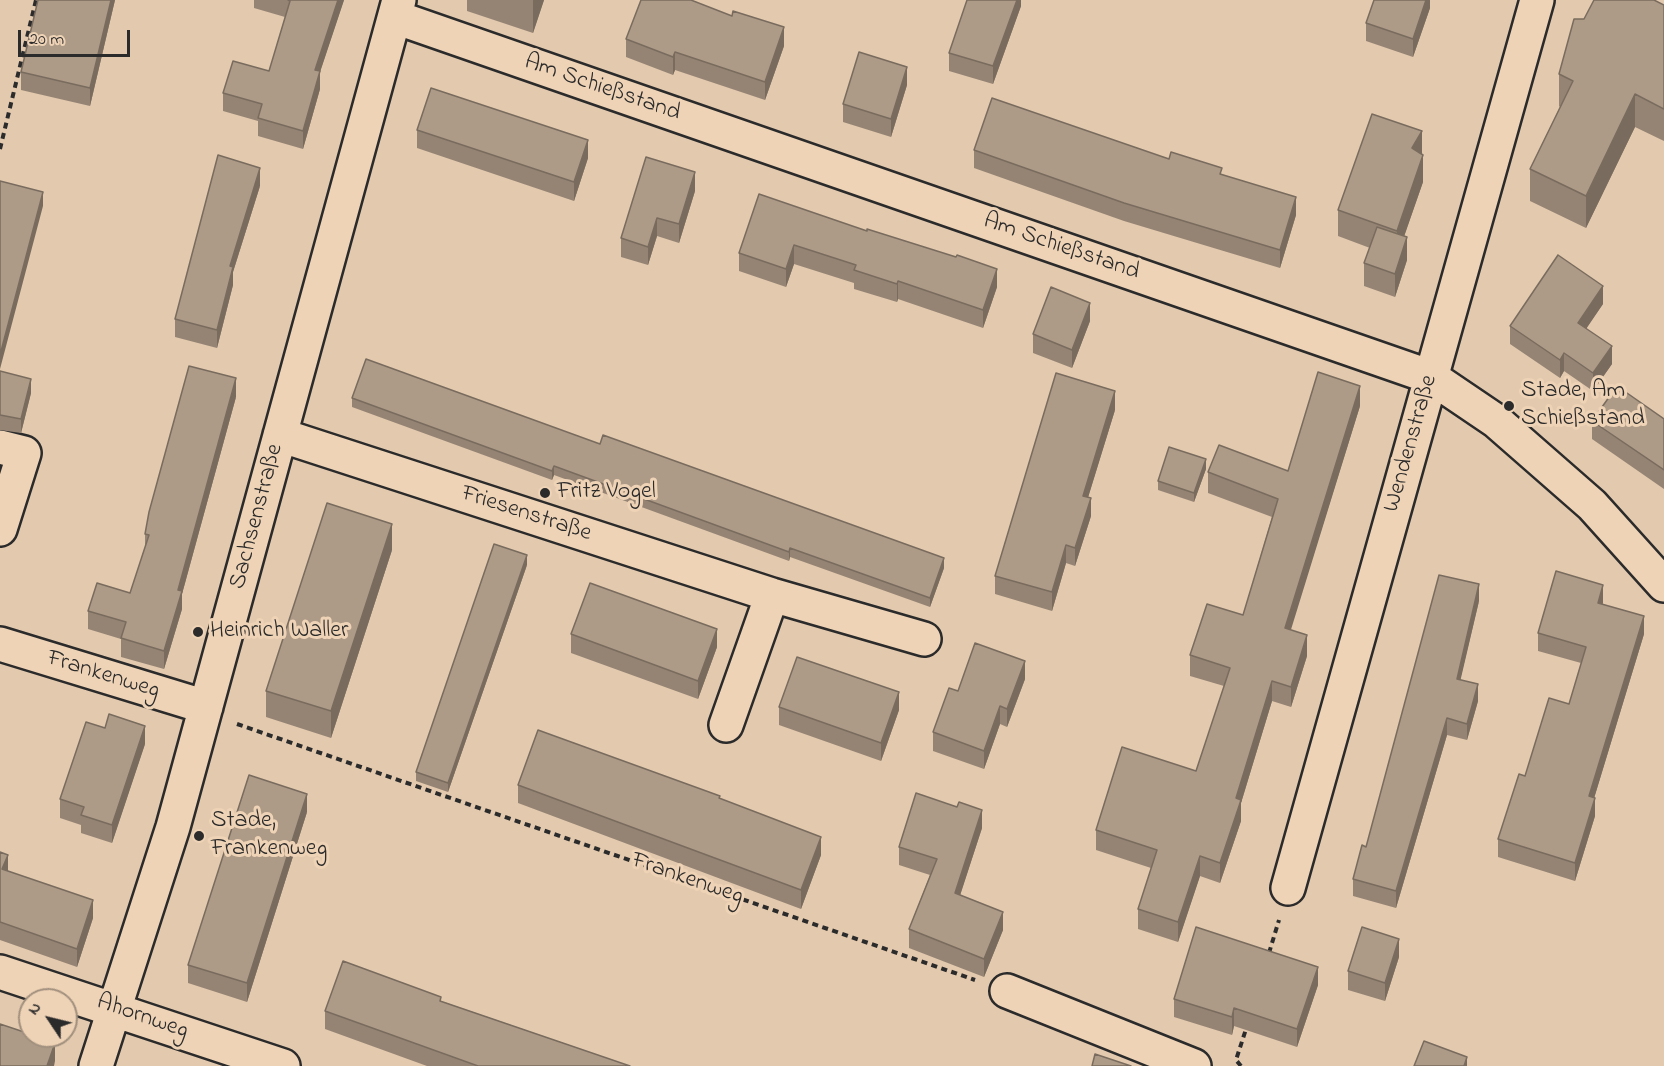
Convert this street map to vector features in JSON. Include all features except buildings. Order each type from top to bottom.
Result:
[{"type":"street","name":"Wendenstraße","points":[[1288,888],[1537,0]]},
{"type":"street","name":"Am Schießstand","points":[[397,8],[1431,377],[1497,421],[1592,505],[1664,585]]},
{"type":"street","name":"Sachsenstraße","points":[[96,1066],[173,827],[397,8]]},
{"type":"street","name":"Friesenstraße","points":[[280,435],[772,595],[924,639]]},
{"type":"street","points":[[0,447],[24,453],[0,529]]},
{"type":"street","points":[[726,724],[772,595]]},
{"type":"street","name":"Frankenweg","points":[[0,644],[209,698]]},
{"type":"street","name":"Ahornweg","points":[[0,972],[115,1008],[283,1066]]},
{"type":"street","points":[[1007,991],[1194,1066]]},
{"type":"path","points":[[0,149],[36,0]]},
{"type":"path","name":"Frankenweg","points":[[209,698],[241,697],[233,723],[1007,991]]},
{"type":"path","points":[[1268,957],[1288,888]]},
{"type":"path","points":[[1241,1066],[1236,1060],[1250,1014]]},
{"type":"place","name":"Stade, Am Schießstand","points":[[1509,406]]},
{"type":"place","name":"Fritz Vogel","points":[[545,493]]},
{"type":"place","name":"Heinrich Waller","points":[[198,632]]},
{"type":"place","name":"Stade, Frankenweg","points":[[199,836]]}]
